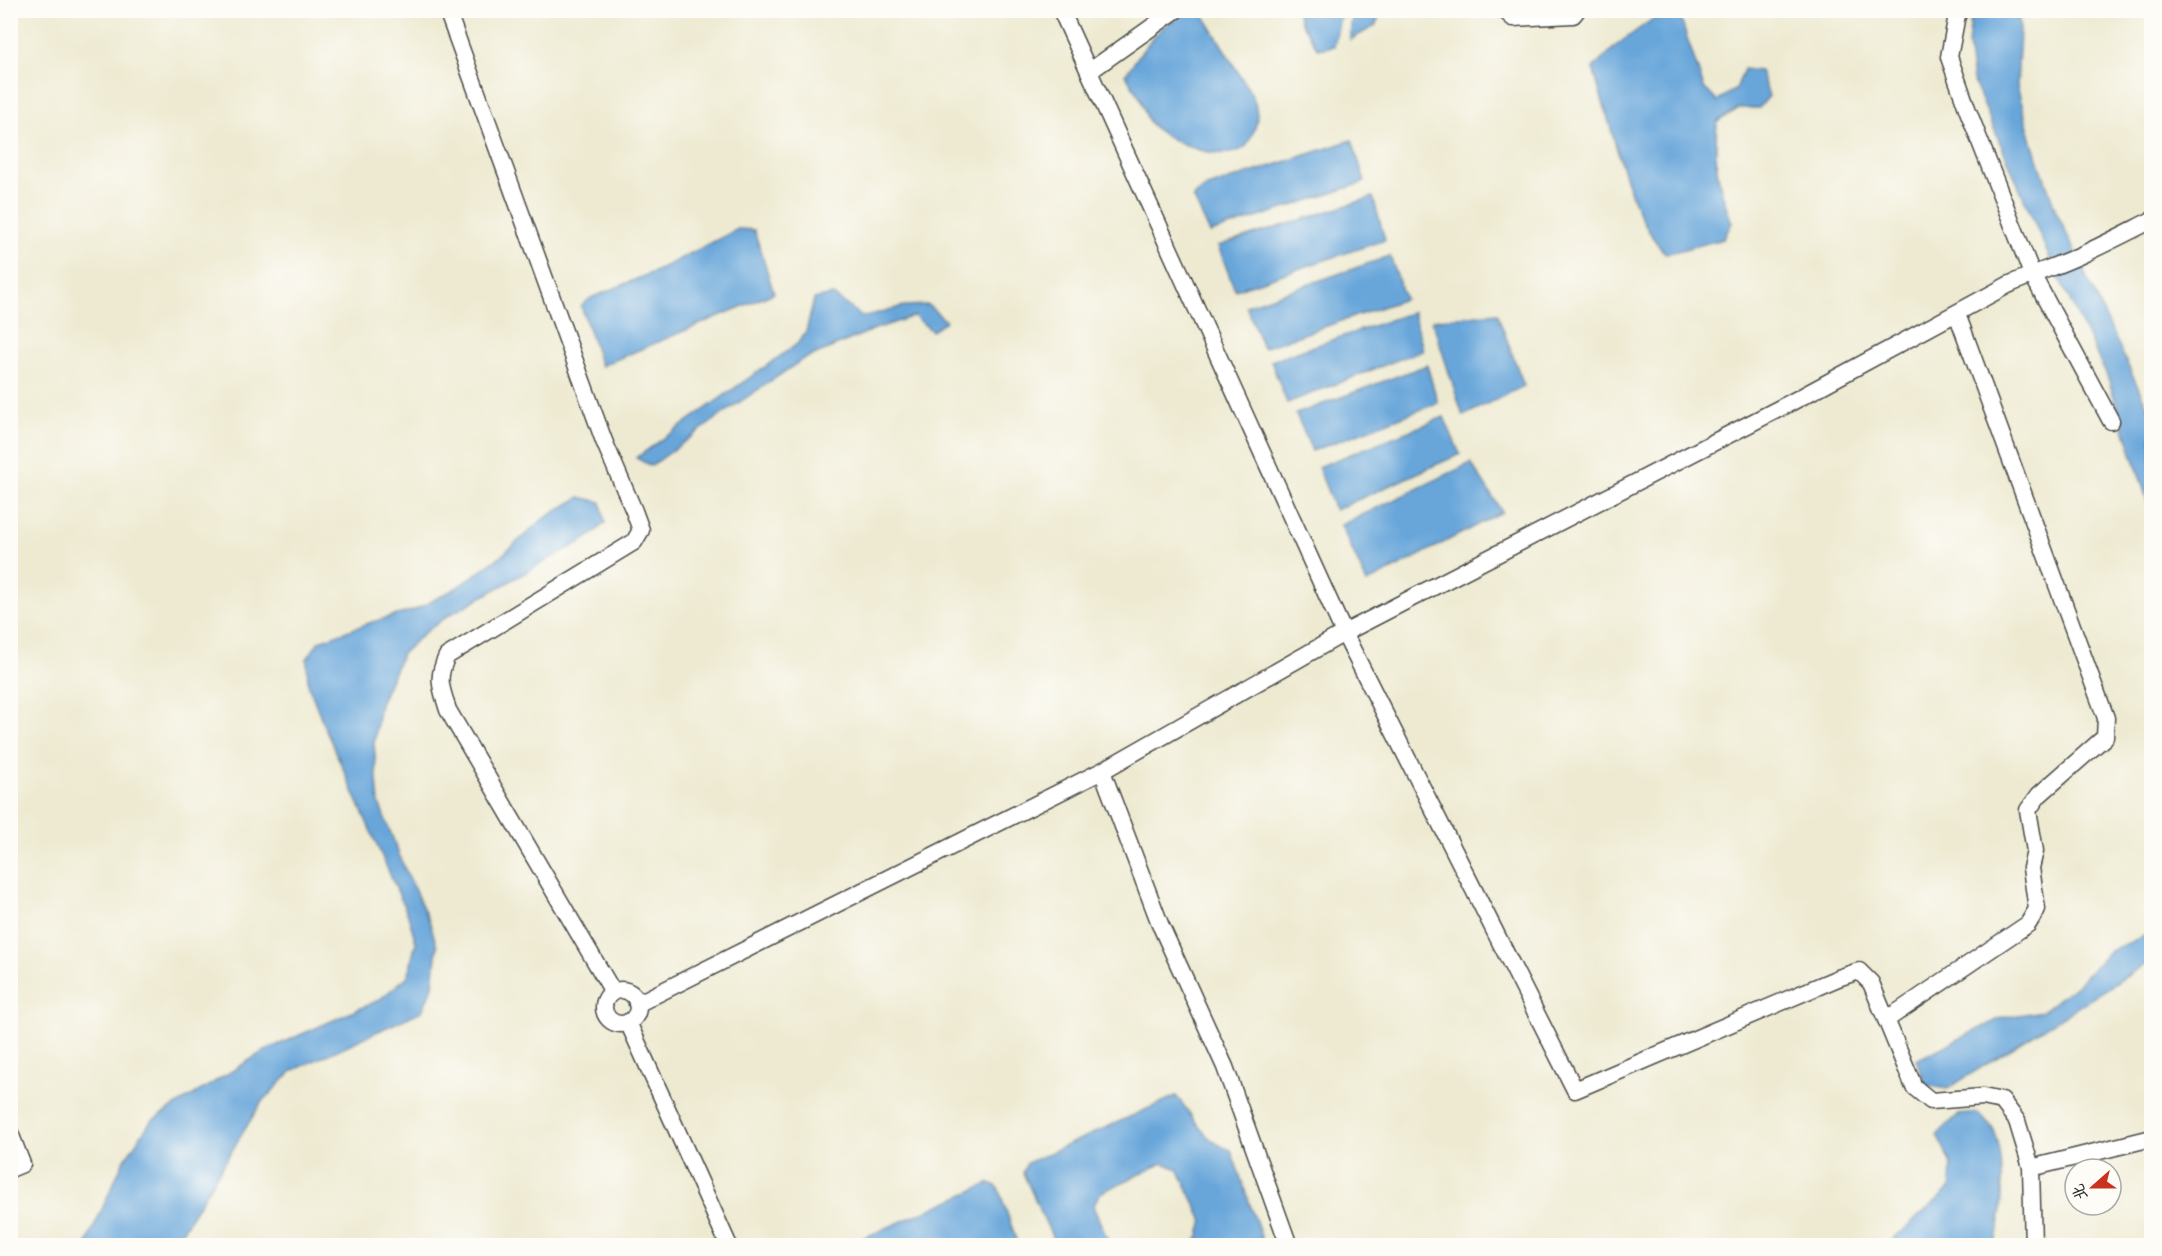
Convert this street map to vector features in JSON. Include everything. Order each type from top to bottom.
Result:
[{"type":"street","points":[[447,10],[604,441],[641,530],[634,542],[447,656],[440,671],[441,687],[448,710],[613,992]]},
{"type":"street","points":[[1061,10],[1344,633],[1575,1090],[1859,971],[1871,983],[1914,1087],[1930,1101],[1983,1096],[2002,1101],[2017,1121],[2031,1168],[2033,1245]]},
{"type":"street","points":[[1090,71],[1176,10]]},
{"type":"street","points":[[1504,10],[1513,18],[1536,18],[1573,15],[1577,10]]},
{"type":"street","points":[[1961,10],[1957,15],[1949,57],[2039,272],[2111,421]]},
{"type":"street","points":[[637,1004],[1102,771],[1344,633],[1790,403],[1956,314],[2039,272],[2080,256],[2151,219]]},
{"type":"street","points":[[1886,1020],[2028,924],[2037,909],[2031,868],[2035,851],[2028,810],[2039,795],[2105,737],[2106,718],[1956,314]]},
{"type":"street","points":[[1102,771],[1160,924],[1224,1067],[1289,1245]]},
{"type":"street","points":[[627,991],[635,998],[636,1014],[628,1022],[617,1023],[605,1013],[604,1002],[613,992],[627,991]]},
{"type":"street","points":[[628,1022],[729,1245]]},
{"type":"street","points":[[10,1133],[21,1164],[10,1169]]},
{"type":"street","points":[[2031,1168],[2151,1138]]},
{"type":"water","points":[[1201,11],[1256,105],[1257,120],[1249,142],[1236,152],[1224,154],[1210,152],[1169,138],[1149,121],[1140,98],[1125,75],[1148,43],[1166,26],[1187,14]]},
{"type":"water","points":[[1296,11],[1381,12],[1375,26],[1350,40],[1352,16],[1340,17],[1334,46],[1318,49]]},
{"type":"water","points":[[1664,11],[1678,11],[1704,88],[1717,101],[1736,89],[1744,69],[1760,71],[1769,96],[1759,108],[1739,108],[1717,122],[1718,174],[1732,223],[1723,239],[1666,254],[1646,226],[1631,194],[1593,68],[1618,44]]},
{"type":"water","points":[[1977,11],[2018,11],[2020,30],[2017,86],[2032,142],[2056,211],[2151,415],[2151,512],[2108,378],[2051,261],[1973,80],[1968,45],[1971,17]]},
{"type":"water","points":[[1352,140],[1365,182],[1210,233],[1193,197],[1204,188]]},
{"type":"water","points":[[1373,197],[1385,240],[1235,290],[1218,246]]},
{"type":"water","points":[[738,229],[754,230],[774,293],[601,366],[581,306],[591,298],[656,271]]},
{"type":"water","points":[[1390,256],[1405,299],[1263,348],[1246,306]]},
{"type":"water","points":[[833,295],[863,317],[904,306],[928,305],[946,321],[932,331],[914,316],[875,329],[802,360],[651,466],[636,458],[797,344],[806,332],[814,299]]},
{"type":"water","points":[[1413,312],[1423,350],[1287,403],[1271,361]]},
{"type":"water","points":[[1497,313],[1524,386],[1463,416],[1432,320]]},
{"type":"water","points":[[1427,365],[1438,403],[1312,451],[1296,414]]},
{"type":"water","points":[[1444,417],[1460,454],[1335,510],[1318,467]]},
{"type":"water","points":[[1471,463],[1502,512],[1367,583],[1341,525]]},
{"type":"water","points":[[580,497],[601,502],[605,523],[588,538],[449,615],[423,634],[402,654],[380,704],[374,744],[379,803],[404,867],[430,923],[437,946],[433,986],[422,1011],[292,1071],[261,1103],[174,1245],[86,1245],[123,1162],[151,1121],[266,1050],[379,1000],[408,976],[416,942],[408,915],[325,728],[308,684],[307,659],[319,641],[415,610],[456,588],[501,556],[543,519]]},
{"type":"water","points":[[2151,933],[2151,961],[1947,1089],[1926,1085],[1916,1060],[2001,1018],[2043,1011],[2081,981],[2110,951]]},
{"type":"water","points":[[1176,1096],[1205,1134],[1231,1150],[1264,1245],[1192,1245],[1198,1238],[1203,1221],[1178,1169],[1163,1163],[1100,1193],[1093,1206],[1110,1245],[1056,1245],[1023,1173],[1027,1163]]},
{"type":"water","points":[[1978,1113],[1991,1126],[2000,1151],[2002,1203],[1994,1245],[1887,1245],[1950,1188],[1951,1162],[1937,1135],[1958,1115]]},
{"type":"water","points":[[990,1183],[998,1187],[1018,1245],[847,1245]]}]
